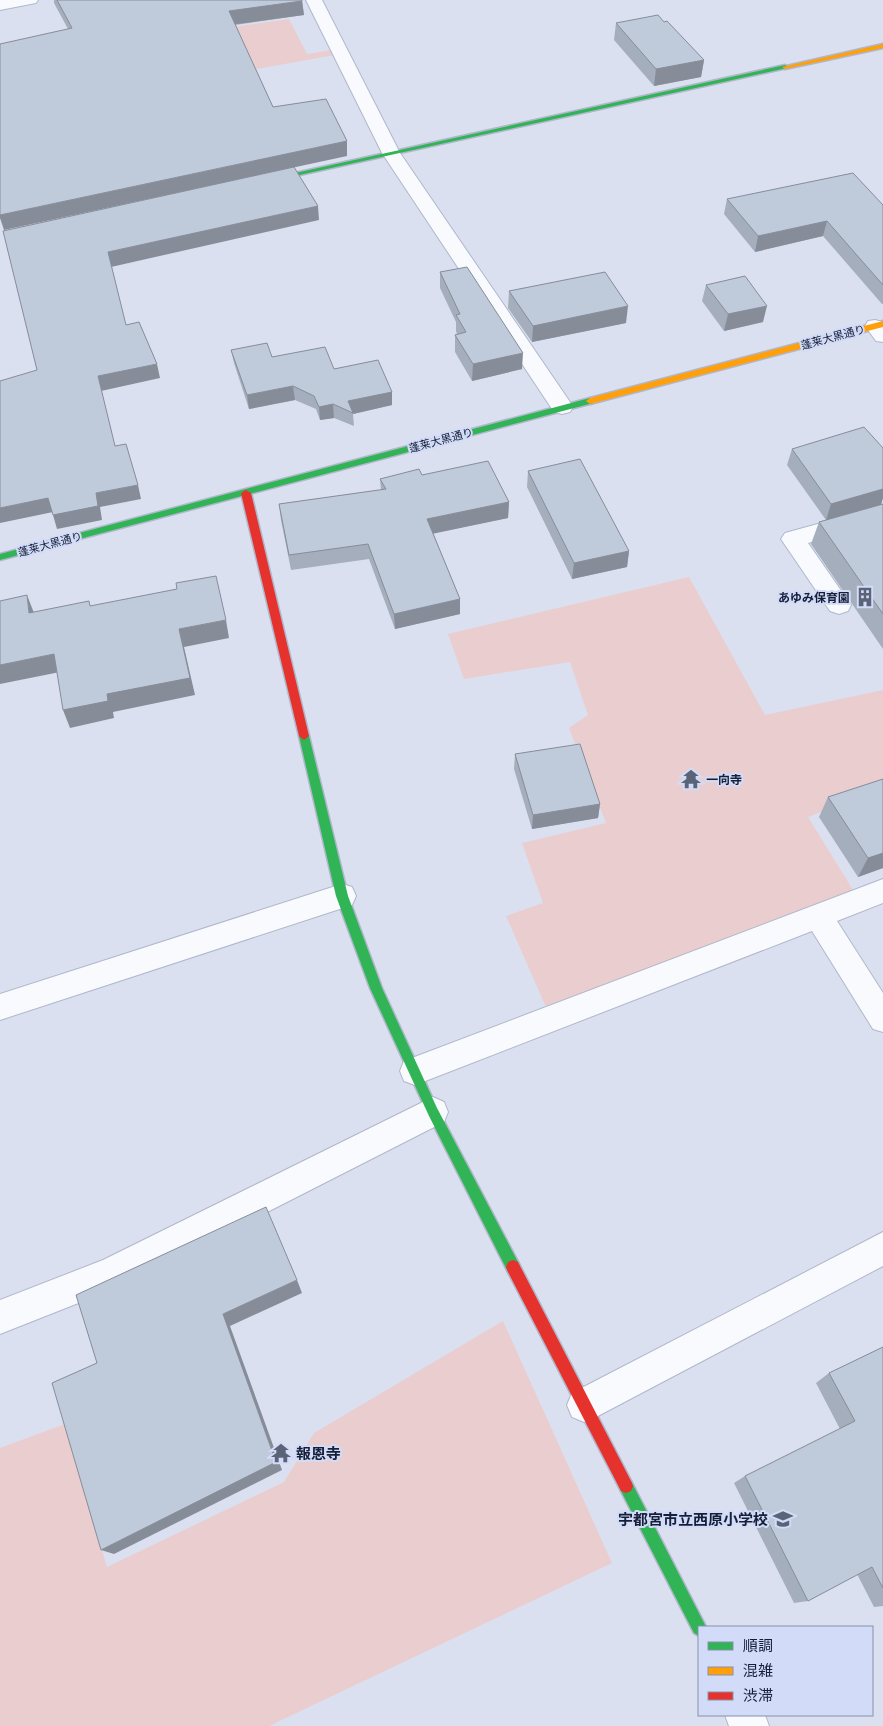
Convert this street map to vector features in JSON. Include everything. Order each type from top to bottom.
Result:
[{"type":"street","points":[[0,5],[30,0]]},
{"type":"street","points":[[314,0],[391,153],[562,407]]},
{"type":"street","points":[[248,184],[883,46]]},
{"type":"street","name":"蓬莱大黒通り","points":[[0,557],[562,407],[880,328]]},
{"type":"street","points":[[246,492],[342,896],[376,988],[433,1112],[698,1626]]},
{"type":"street","points":[[838,605],[793,539],[883,514]]},
{"type":"street","points":[[415,1071],[883,891]]},
{"type":"street","points":[[0,1007],[342,896]]},
{"type":"street","points":[[817,915],[883,1019]]},
{"type":"street","points":[[0,1318],[112,1273],[433,1112]]},
{"type":"street","points":[[584,1405],[883,1248]]},
{"type":"shaded area","points":[[289,19],[307,54],[332,50],[335,55],[218,76],[220,29]]},
{"type":"shaded area","name":"一向寺","points":[[689,577],[765,715],[883,690],[883,788],[808,817],[858,898],[549,1014],[506,916],[543,903],[522,843],[606,823],[569,728],[588,715],[570,662],[464,679],[448,634]]},
{"type":"shaded area","points":[[503,1321],[612,1563],[269,1726],[0,1726],[0,1448],[65,1424],[107,1567],[284,1482],[314,1433]]},
{"type":"building","points":[[57,0],[302,0],[229,11],[273,107],[326,99],[347,141],[0,215],[0,44],[72,28]]},
{"type":"building","points":[[658,15],[664,22],[667,21],[704,60],[656,69],[616,23]]},
{"type":"building","points":[[294,167],[318,206],[108,252],[126,325],[139,322],[157,364],[98,376],[115,446],[126,444],[138,485],[96,493],[98,506],[53,515],[48,498],[0,508],[0,381],[37,370],[3,231]]},
{"type":"building","points":[[853,173],[883,205],[883,285],[827,221],[758,236],[727,199]]},
{"type":"building","points":[[467,267],[523,353],[473,364],[455,335],[466,332],[456,315],[460,314],[440,272]]},
{"type":"building","points":[[605,272],[628,306],[533,326],[509,291]]},
{"type":"building","points":[[745,276],[767,306],[728,314],[706,285]]},
{"type":"building","points":[[267,343],[272,357],[325,347],[334,369],[378,360],[392,392],[348,401],[353,413],[333,404],[319,407],[314,396],[293,386],[247,395],[231,350]]},
{"type":"building","points":[[864,427],[883,448],[883,489],[831,504],[792,449]]},
{"type":"building","points":[[580,459],[629,551],[574,563],[528,471]]},
{"type":"building","points":[[488,461],[509,502],[427,519],[460,599],[394,614],[368,544],[289,555],[279,504],[386,489],[380,479],[419,469],[422,475]]},
{"type":"building","points":[[883,504],[883,614],[819,522]]},
{"type":"building","points":[[216,576],[226,620],[179,629],[190,678],[107,694],[108,701],[63,710],[54,654],[0,665],[0,601],[27,595],[29,613],[89,601],[90,606],[177,589],[176,583]]},
{"type":"building","points":[[580,744],[600,804],[533,815],[515,754]]},
{"type":"building","points":[[883,779],[883,853],[868,858],[828,797]]},
{"type":"building","points":[[266,1207],[297,1280],[223,1314],[276,1462],[101,1550],[52,1383],[97,1363],[76,1295]]},
{"type":"building","points":[[883,1347],[883,1588],[872,1567],[808,1601],[745,1476],[855,1421],[829,1373]]},
{"type":"traffic: fast","points":[[263,181],[785,67]]},
{"type":"traffic: fast","points":[[0,557],[590,401]]},
{"type":"traffic: fast","points":[[304,736],[342,896],[376,988],[433,1112],[513,1267]]},
{"type":"traffic: fast","points":[[626,1486],[698,1626]]},
{"type":"traffic: slow","points":[[785,67],[883,46]]},
{"type":"traffic: slow","points":[[590,401],[883,324]]},
{"type":"traffic: jam","points":[[246,493],[304,736]]},
{"type":"traffic: jam","points":[[513,1267],[626,1486]]},
{"type":"place","name":"あゆみ保育園","points":[[865,597]]},
{"type":"place","name":"一向寺","points":[[691,779]]},
{"type":"place","name":"報恩寺","points":[[281,1453]]},
{"type":"place","name":"宇都宮市立西原小学校","points":[[783,1519]]}]
